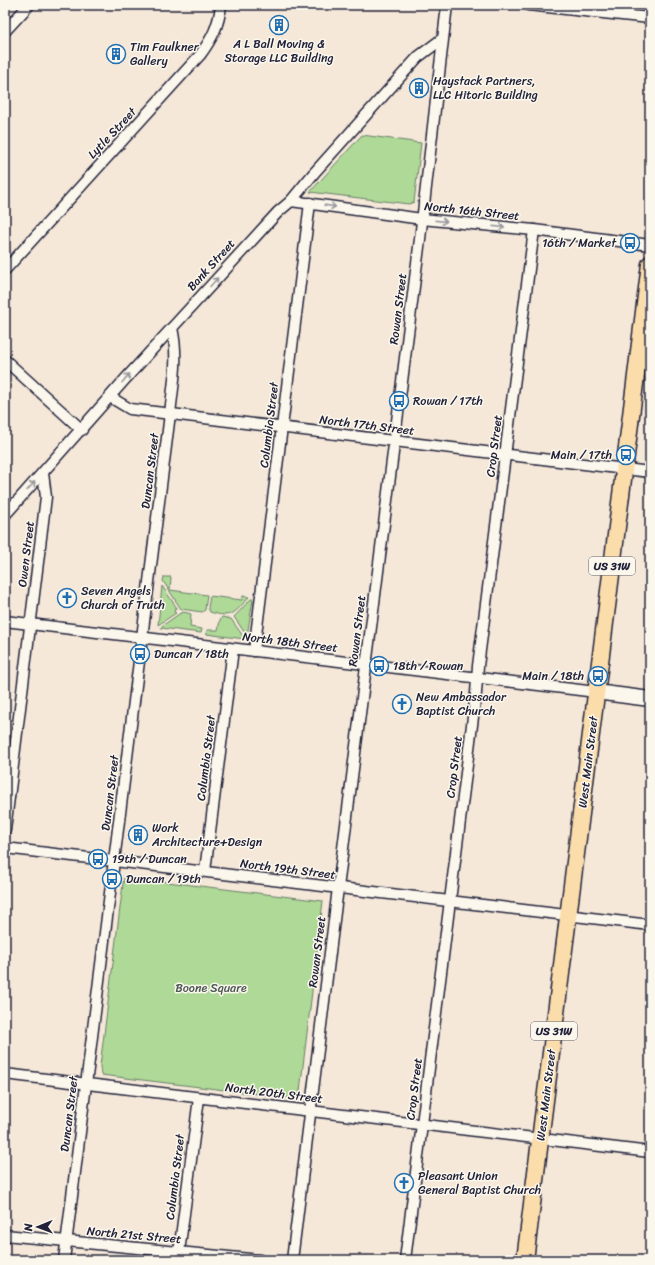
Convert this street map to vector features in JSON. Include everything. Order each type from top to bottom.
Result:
[{"type":"main road","name":"West Main Street","points":[[525,1260],[650,264]]},
{"type":"street","points":[[5,31],[29,5]]},
{"type":"street","name":"Lytle Street","points":[[5,270],[200,55],[215,32],[222,5]]},
{"type":"street","name":"Rowan Street","points":[[292,1260],[422,219],[442,39],[448,5]]},
{"type":"street","points":[[528,5],[650,18]]},
{"type":"street","name":"Bank Street","points":[[5,515],[172,328],[278,212],[291,201],[418,56],[442,39]]},
{"type":"street","name":"North 16th Street","points":[[291,201],[422,219],[534,230],[650,245]]},
{"type":"street","name":"Columbia Street","points":[[254,651],[310,203]]},
{"type":"street","name":"Crop Street","points":[[406,1260],[477,678],[534,230]]},
{"type":"street","name":"Duncan Street","points":[[64,1260],[170,414],[176,356],[176,344],[172,328]]},
{"type":"street","points":[[5,360],[82,430]]},
{"type":"street","name":"North 17th Street","points":[[110,397],[130,409],[650,472]]},
{"type":"street","name":"Owen Street","points":[[5,830],[46,497],[43,472]]},
{"type":"street","name":"North 18th Street","points":[[5,621],[596,692]]},
{"type":"street","name":"Columbia Street","points":[[205,871],[233,649]]},
{"type":"street","points":[[596,692],[650,699]]},
{"type":"street","name":"North 19th Street","points":[[5,848],[650,925]]},
{"type":"street","name":"North 20th Street","points":[[5,1074],[650,1152]]},
{"type":"street","name":"Columbia Street","points":[[178,1256],[198,1098]]},
{"type":"street","name":"North 21st Street","points":[[5,1235],[66,1241],[178,1256],[260,1260]]},
{"type":"green space","points":[[362,135],[421,143],[414,202],[409,204],[310,192]]},
{"type":"green space","points":[[164,577],[171,577],[170,590],[207,595],[205,610],[202,612],[181,609],[163,581]]},
{"type":"green space","points":[[162,586],[177,608],[175,608],[174,612],[176,613],[158,625]]},
{"type":"green space","points":[[210,596],[242,600],[243,596],[249,597],[236,611],[228,615],[223,615],[210,612],[208,608]]},
{"type":"green space","points":[[251,599],[253,599],[247,636],[234,617]]},
{"type":"green space","points":[[184,612],[191,614],[190,627],[202,629],[201,633],[161,628],[179,614]]},
{"type":"green space","points":[[222,617],[231,619],[245,639],[206,634],[207,630],[218,630]]},
{"type":"green space","name":"Boone Square","points":[[126,877],[323,901],[299,1099],[101,1075],[100,1066],[123,884],[124,878]]},
{"type":"place","name":"A L Ball Moving & Storage LLC Building","points":[[279,25]]},
{"type":"place","name":"Tim Faulkner Gallery","points":[[116,54]]},
{"type":"place","name":"Haystack Partners, LLC Hitoric Building","points":[[419,88]]},
{"type":"place","name":"16th / Market","points":[[630,243]]},
{"type":"place","name":"Rowan / 17th","points":[[399,401]]},
{"type":"place","name":"Main / 17th","points":[[626,455]]},
{"type":"place","name":"Seven Angels Church of Truth","points":[[67,598]]},
{"type":"place","name":"Duncan / 18th","points":[[140,654]]},
{"type":"place","name":"18th / Rowan","points":[[379,666]]},
{"type":"place","name":"Main / 18th","points":[[598,676]]},
{"type":"place","name":"New Ambassador Baptist Church","points":[[402,704]]},
{"type":"place","name":"Work Architecture+Design","points":[[138,835]]},
{"type":"place","name":"19th / Duncan","points":[[98,859]]},
{"type":"place","name":"Duncan / 19th","points":[[112,879]]},
{"type":"place","name":"Pleasant Union General Baptist Church","points":[[404,1183]]}]
